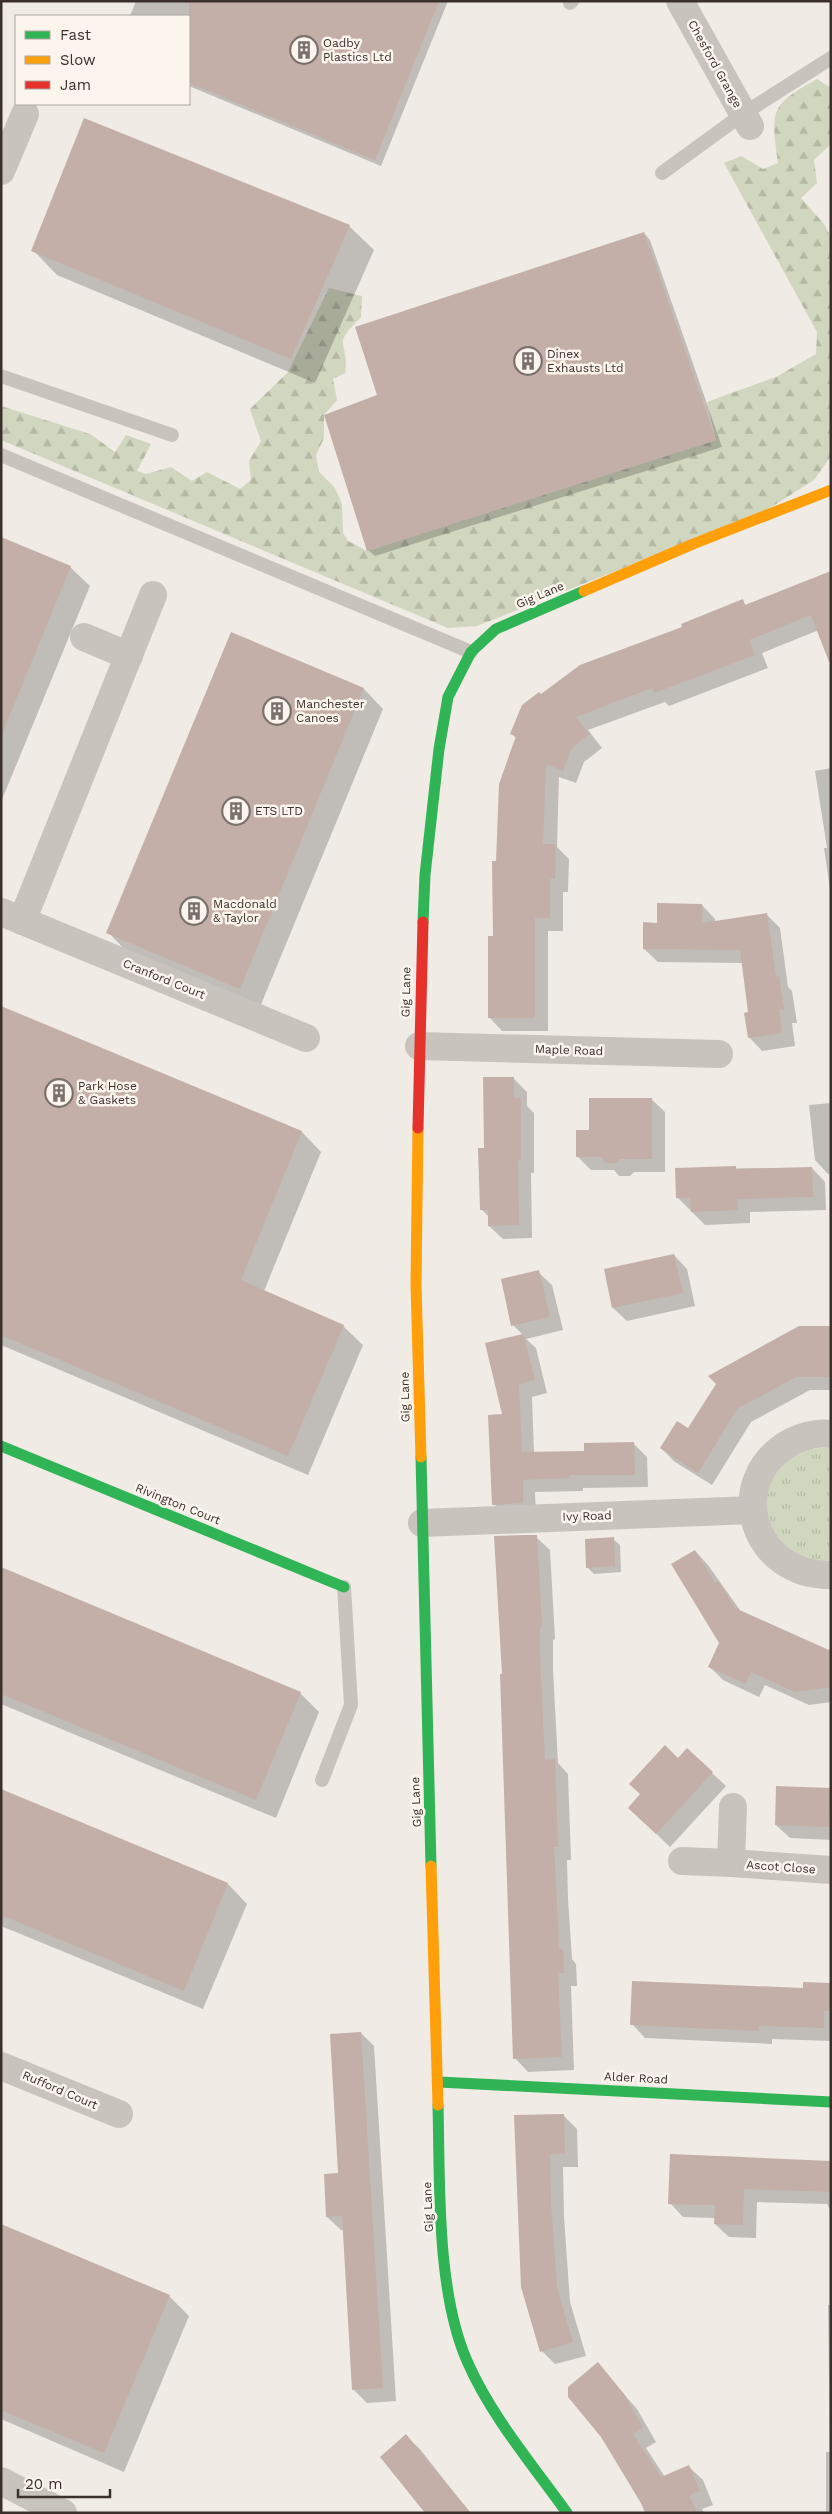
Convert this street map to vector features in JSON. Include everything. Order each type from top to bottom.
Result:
[{"type":"street","name":"Chesford Grange","points":[[680,1],[747,120]]},
{"type":"street","points":[[1,170],[25,114]]},
{"type":"street","name":"Gig Lane","points":[[567,2513],[495,2412],[476,2379],[459,2340],[450,2292],[442,2226],[416,1285],[419,1046],[424,875],[439,749],[448,698],[471,652],[496,629],[693,544],[831,490]]},
{"type":"street","name":"Cranford Court","points":[[153,596],[129,656],[12,917],[306,1038]]},
{"type":"street","points":[[84,637],[129,656]]},
{"type":"street","name":"Maple Road","points":[[419,1046],[719,1054]]},
{"type":"street","points":[[831,1434],[822,1433],[800,1437],[779,1449],[764,1466],[755,1487],[753,1510],[758,1533],[772,1553],[791,1568],[814,1576],[831,1575]]},
{"type":"street","name":"Rivington Court","points":[[1,1446],[344,1587]]},
{"type":"street","name":"Ivy Road","points":[[422,1523],[753,1510]]},
{"type":"street","name":"Ascot Close","points":[[731,1864],[733,1807]]},
{"type":"street","name":"Ascot Close","points":[[682,1861],[831,1870]]},
{"type":"street","name":"Rufford Court","points":[[1,2066],[119,2114]]},
{"type":"street","name":"Alder Road","points":[[439,2082],[831,2102]]},
{"type":"street","points":[[1,2482],[64,2513]]},
{"type":"lane","points":[[662,173],[747,120],[831,58]]},
{"type":"lane","points":[[1,376],[172,435]]},
{"type":"lane","points":[[1,455],[471,652]]},
{"type":"lane","points":[[322,1780],[351,1705],[344,1587]]},
{"type":"green space","points":[[817,79],[831,88],[831,144],[814,160],[817,183],[801,198],[824,224],[831,237],[831,456],[814,480],[762,513],[477,626],[448,628],[1,440],[1,406],[90,434],[115,452],[126,435],[151,444],[137,471],[146,474],[171,467],[192,481],[207,472],[240,489],[251,480],[249,461],[261,441],[250,409],[288,372],[329,288],[362,296],[361,317],[351,327],[343,340],[346,362],[345,373],[333,379],[337,400],[324,415],[324,438],[316,455],[319,472],[335,488],[342,504],[343,533],[348,541],[367,551],[716,440],[707,402],[776,377],[816,354],[817,332],[724,163],[741,156],[763,169],[778,163],[774,131],[777,111],[790,96]]},
{"type":"green space","points":[[831,1447],[831,1564],[793,1555],[768,1525],[765,1506],[768,1486],[778,1469],[792,1456],[811,1449]]},
{"type":"building","name":"Oadby Plastics Ltd","points":[[189,1],[439,1],[375,160],[190,83]]},
{"type":"building","points":[[84,118],[350,225],[291,359],[31,251]]},
{"type":"building","name":"Dinex Exhausts Ltd","points":[[644,232],[716,440],[367,551],[324,415],[377,395],[355,327]]},
{"type":"building","points":[[1,537],[71,566],[2,734],[1,734]]},
{"type":"building","points":[[831,571],[831,662],[829,662],[811,615],[749,640],[755,655],[654,693],[652,688],[576,717],[589,734],[571,749],[563,771],[546,764],[543,844],[556,844],[555,879],[550,879],[550,918],[535,918],[535,1018],[488,1018],[488,936],[493,936],[492,861],[496,861],[499,784],[516,736],[510,734],[522,705],[539,692],[541,694],[580,665],[682,627],[681,624],[743,599],[745,605]]},
{"type":"building","points":[[231,632],[364,688],[240,989],[106,933]]},
{"type":"building","points":[[657,903],[702,904],[702,923],[767,913],[776,977],[779,976],[784,1009],[779,1010],[782,1033],[748,1038],[744,1013],[748,1012],[740,950],[643,949],[643,922],[657,923]]},
{"type":"building","points":[[1,1006],[302,1131],[241,1280],[344,1325],[288,1456],[1,1335]]},
{"type":"building","points":[[483,1077],[514,1077],[514,1098],[521,1098],[521,1160],[518,1160],[519,1225],[488,1226],[488,1210],[480,1210],[478,1148],[484,1148]]},
{"type":"building","points":[[589,1098],[652,1098],[652,1159],[620,1159],[616,1163],[605,1163],[601,1157],[576,1157],[576,1130],[589,1130]]},
{"type":"building","points":[[736,1166],[736,1169],[812,1167],[813,1197],[737,1199],[738,1210],[691,1212],[690,1198],[676,1198],[675,1168]]},
{"type":"building","points":[[674,1254],[683,1293],[612,1308],[604,1269]]},
{"type":"building","points":[[539,1270],[550,1317],[511,1326],[501,1279]]},
{"type":"building","points":[[799,1326],[831,1326],[831,1377],[796,1377],[737,1409],[698,1473],[660,1448],[677,1421],[688,1428],[716,1384],[708,1376]]},
{"type":"building","points":[[523,1334],[535,1380],[519,1384],[522,1452],[584,1451],[584,1443],[634,1442],[635,1475],[570,1475],[570,1478],[523,1480],[523,1503],[492,1505],[488,1415],[502,1414],[485,1343]]},
{"type":"building","points":[[537,1535],[542,1626],[540,1627],[540,1656],[545,1760],[555,1759],[558,1847],[554,1847],[559,1949],[563,1949],[564,1973],[558,1973],[562,2057],[513,2059],[500,1674],[502,1674],[494,1536]]},
{"type":"building","points":[[614,1537],[615,1566],[586,1568],[585,1539]]},
{"type":"building","points":[[695,1550],[715,1583],[718,1581],[735,1608],[831,1651],[831,1687],[795,1692],[751,1672],[746,1684],[708,1667],[719,1643],[671,1564]]},
{"type":"building","points":[[1,1567],[301,1692],[256,1800],[1,1694]]},
{"type":"building","points":[[665,1745],[678,1758],[687,1748],[713,1772],[656,1834],[628,1808],[640,1794],[629,1784]]},
{"type":"building","points":[[776,1786],[831,1788],[829,1827],[775,1825]]},
{"type":"building","points":[[1,1789],[228,1883],[184,1991],[1,1915]]},
{"type":"building","points":[[632,1981],[803,1988],[803,1982],[831,1983],[831,2011],[824,2011],[824,2028],[759,2026],[759,2031],[630,2025]]},
{"type":"building","points":[[361,2032],[383,2388],[352,2390],[342,2216],[326,2217],[324,2174],[338,2173],[330,2034]]},
{"type":"building","points":[[564,2114],[565,2154],[550,2154],[551,2203],[557,2288],[573,2342],[540,2352],[521,2287],[514,2115]]},
{"type":"building","points":[[670,2154],[831,2161],[831,2192],[744,2189],[743,2225],[714,2224],[715,2205],[668,2204]]},
{"type":"building","points":[[1,2224],[170,2295],[104,2453],[1,2410]]},
{"type":"building","points":[[598,2362],[624,2394],[643,2428],[633,2434],[661,2477],[689,2465],[700,2491],[689,2495],[697,2513],[647,2513],[601,2437],[568,2397],[568,2387]]},
{"type":"building","points":[[406,2434],[471,2513],[425,2513],[380,2457]]},
{"type":"traffic: fast","points":[[423,922],[425,875],[439,749],[448,697],[471,652],[496,629],[584,591]]},
{"type":"traffic: fast","points":[[1,1446],[344,1587]]},
{"type":"traffic: fast","points":[[421,1457],[431,1866]]},
{"type":"traffic: fast","points":[[439,2082],[831,2102]]},
{"type":"traffic: fast","points":[[438,2105],[442,2235],[450,2302],[457,2333],[467,2361],[488,2401],[567,2513]]},
{"type":"traffic: slow","points":[[584,591],[693,544],[831,490]]},
{"type":"traffic: slow","points":[[418,1128],[416,1285],[421,1457]]},
{"type":"traffic: slow","points":[[431,1866],[438,2105]]},
{"type":"traffic: jam","points":[[418,1128],[423,922]]},
{"type":"place","name":"Oadby Plastics Ltd","points":[[304,50]]},
{"type":"place","name":"Dinex Exhausts Ltd","points":[[528,361]]},
{"type":"place","name":"Manchester Canoes","points":[[277,711]]},
{"type":"place","name":"ETS LTD","points":[[236,811]]},
{"type":"place","name":"Macdonald & Taylor","points":[[194,911]]},
{"type":"place","name":"Park Hose & Gaskets","points":[[59,1093]]}]
